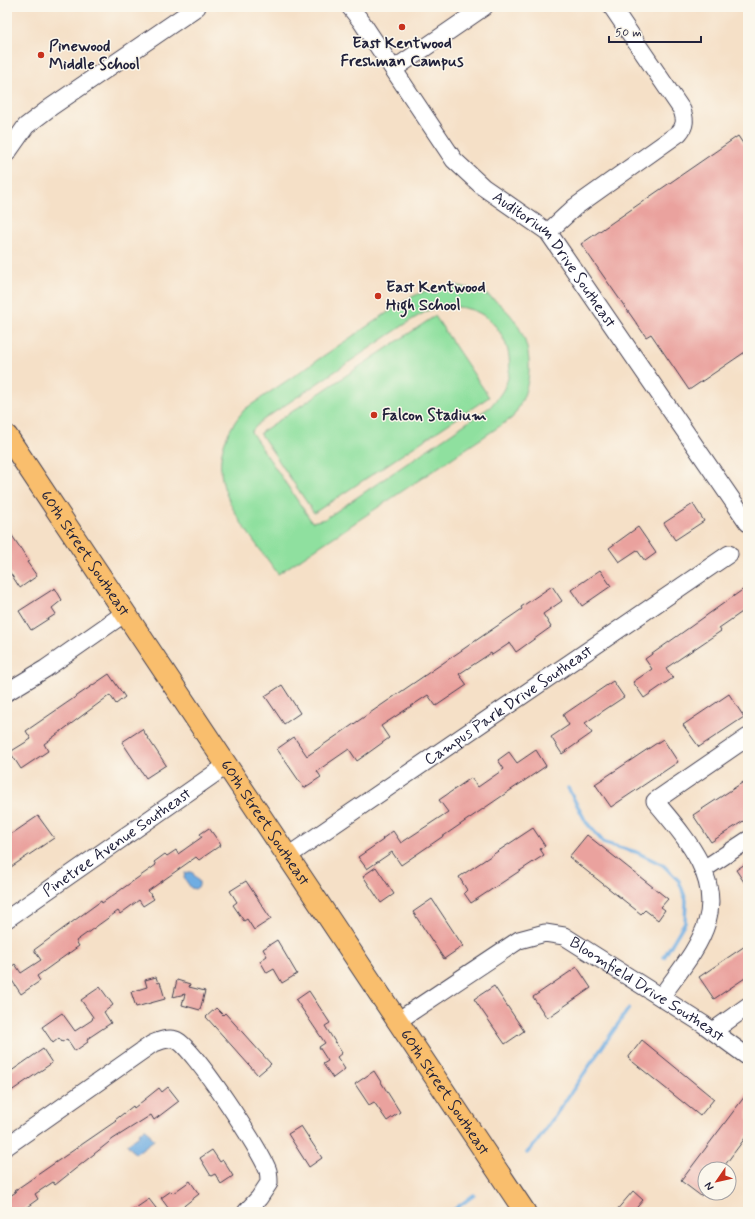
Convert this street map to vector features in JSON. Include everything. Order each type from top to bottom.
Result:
[{"type":"main road","name":"60th Street Southeast","points":[[7,436],[525,1211]]},
{"type":"street","points":[[7,153],[26,126],[51,107],[197,7]]},
{"type":"street","name":"Auditorium Drive Southeast","points":[[350,7],[394,69],[454,160],[483,187],[548,232],[748,523]]},
{"type":"street","points":[[394,69],[484,7]]},
{"type":"street","points":[[548,232],[575,207],[684,128],[685,119],[682,110],[612,7]]},
{"type":"street","name":"Campus Park Drive Southeast","points":[[288,856],[729,554]]},
{"type":"street","points":[[7,692],[38,673],[125,613]]},
{"type":"street","points":[[661,997],[693,950],[707,922],[711,894],[704,869],[682,835],[656,801],[748,737]]},
{"type":"street","name":"Pinetree Avenue Southeast","points":[[7,919],[227,765]]},
{"type":"street","points":[[704,869],[748,840]]},
{"type":"street","name":"Bloomfield Drive Southeast","points":[[398,1020],[519,940],[545,933],[564,936],[713,1031],[748,1057]]},
{"type":"street","points":[[713,1031],[748,1006]]},
{"type":"street","points":[[7,1146],[152,1044],[165,1039],[176,1039],[187,1047],[228,1104],[255,1146],[268,1171],[269,1183],[259,1198],[246,1212]]},
{"type":"green space","points":[[455,285],[483,293],[502,306],[514,320],[523,335],[528,351],[529,368],[527,385],[521,402],[512,418],[278,574],[236,515],[227,495],[221,475],[222,454],[229,432],[245,409],[406,300],[435,288]],"holes":[[[442,306],[475,311],[485,316],[500,332],[505,342],[510,363],[509,374],[503,390],[490,407],[325,519],[312,522],[251,432],[260,422],[413,319],[427,311]]]},
{"type":"green space","name":"Falcon Stadium","points":[[435,316],[489,397],[314,513],[260,433]]},
{"type":"water","points":[[192,872],[199,882],[199,886],[195,889],[191,888],[184,878],[185,873]]},
{"type":"water","points":[[145,1128],[154,1140],[135,1154],[127,1144],[139,1136],[138,1134]]},
{"type":"building","points":[[738,136],[748,151],[748,350],[689,390],[651,334],[646,337],[581,244]]},
{"type":"building","points":[[693,504],[704,521],[675,540],[664,523]]},
{"type":"building","points":[[638,527],[656,553],[645,561],[637,550],[619,562],[609,548]]},
{"type":"building","points":[[7,528],[37,576],[20,588],[7,568]]},
{"type":"building","points":[[600,570],[611,586],[582,606],[571,590]]},
{"type":"building","points":[[552,586],[562,601],[543,614],[551,627],[516,652],[510,643],[492,655],[491,653],[459,674],[467,685],[436,706],[428,695],[381,726],[389,738],[357,761],[349,749],[317,771],[321,777],[304,788],[277,749],[294,737],[307,756],[522,609],[521,607]]},
{"type":"building","points":[[748,586],[748,608],[719,628],[721,631],[666,668],[673,678],[644,698],[633,682],[652,669],[645,659]]},
{"type":"building","points":[[55,588],[62,600],[52,608],[56,614],[31,630],[19,611]]},
{"type":"building","points":[[109,674],[125,697],[116,704],[110,695],[44,744],[48,751],[21,769],[10,752],[31,739],[26,731]]},
{"type":"building","points":[[613,681],[624,697],[585,723],[592,733],[562,754],[551,737],[569,725],[563,715]]},
{"type":"building","points":[[282,685],[300,713],[284,724],[265,696]]},
{"type":"building","points":[[729,694],[744,717],[699,747],[683,725]]},
{"type":"building","points":[[142,729],[166,765],[146,778],[122,742]]},
{"type":"building","points":[[663,739],[678,762],[611,807],[595,784]]},
{"type":"building","points":[[536,750],[546,766],[401,865],[392,852],[367,869],[358,857],[383,840],[382,839],[393,831],[401,843],[448,812],[439,800],[471,778],[478,787],[504,769],[498,760],[509,752],[517,763]]},
{"type":"building","points":[[748,779],[748,818],[711,842],[693,815]]},
{"type":"building","points":[[38,816],[54,838],[11,867],[7,861],[7,837]]},
{"type":"building","points":[[209,828],[221,845],[199,860],[196,857],[148,891],[154,899],[143,906],[139,900],[120,914],[118,911],[76,941],[79,946],[37,976],[40,981],[21,994],[7,973],[7,970],[15,964],[21,973],[41,960],[34,950],[101,901],[102,903],[156,865],[154,862],[165,854],[167,856],[176,850],[178,854],[202,837],[200,834]]},
{"type":"building","points":[[533,828],[545,846],[540,849],[544,855],[471,903],[464,893],[467,890],[459,877]]},
{"type":"building","points":[[587,835],[668,899],[661,907],[665,910],[658,920],[645,910],[641,914],[569,857]]},
{"type":"building","points":[[748,862],[748,888],[736,870]]},
{"type":"building","points":[[376,867],[394,894],[381,903],[363,876]]},
{"type":"building","points":[[246,881],[271,919],[254,930],[247,919],[244,921],[233,905],[237,902],[230,891]]},
{"type":"building","points":[[432,899],[463,946],[444,959],[413,912]]},
{"type":"building","points":[[277,940],[297,974],[282,983],[274,969],[267,973],[260,961],[267,956],[263,949]]},
{"type":"building","points":[[748,944],[748,976],[714,999],[699,977]]},
{"type":"building","points":[[577,967],[591,988],[547,1018],[533,997]]},
{"type":"building","points":[[156,977],[158,983],[160,982],[165,999],[136,1007],[131,992],[147,987],[145,980]]},
{"type":"building","points":[[177,980],[190,984],[189,987],[205,991],[200,1010],[182,1005],[185,994],[173,997]]},
{"type":"building","points":[[494,986],[524,1031],[505,1044],[474,999]]},
{"type":"building","points":[[100,987],[113,1005],[104,1012],[111,1023],[87,1039],[88,1042],[75,1051],[67,1039],[62,1042],[59,1038],[53,1043],[42,1027],[62,1013],[75,1031],[92,1020],[93,1017],[81,1000]]},
{"type":"building","points":[[309,991],[330,1023],[325,1026],[342,1053],[337,1057],[345,1069],[333,1078],[323,1064],[328,1061],[319,1047],[325,1043],[296,1000]]},
{"type":"building","points":[[216,1008],[223,1015],[225,1013],[271,1064],[258,1075],[206,1017]]},
{"type":"building","points":[[642,1040],[714,1099],[700,1116],[628,1058]]},
{"type":"building","points":[[43,1049],[52,1063],[7,1094],[7,1074]]},
{"type":"building","points":[[374,1071],[400,1112],[387,1121],[374,1102],[369,1105],[355,1084]]},
{"type":"building","points":[[168,1087],[179,1101],[154,1120],[151,1115],[113,1139],[55,1185],[53,1182],[35,1194],[38,1199],[20,1212],[7,1212],[7,1198],[16,1192],[14,1191],[116,1121],[115,1120],[133,1106],[134,1108],[159,1088],[162,1092]]},
{"type":"building","points":[[748,1092],[748,1134],[728,1161],[697,1161],[697,1193],[681,1181]]},
{"type":"building","points":[[301,1126],[322,1158],[309,1167],[288,1134]]},
{"type":"building","points":[[212,1150],[220,1162],[223,1160],[233,1176],[221,1184],[215,1174],[211,1176],[200,1158]]},
{"type":"building","points":[[190,1181],[199,1194],[176,1212],[171,1212],[161,1198],[171,1191],[173,1193]]},
{"type":"building","points":[[633,1191],[643,1200],[633,1212],[615,1212]]},
{"type":"building","points":[[149,1199],[159,1212],[130,1212]]},
{"type":"waterway","points":[[568,788],[586,822],[604,843],[636,852],[663,865],[679,881],[686,900],[685,922],[664,957]]},
{"type":"waterway","points":[[527,1153],[537,1142],[629,1008]]},
{"type":"waterway","points":[[451,1212],[474,1195]]},
{"type":"place","name":"East Kentwood Freshman Campus","points":[[402,27]]},
{"type":"place","name":"Pinewood Middle School","points":[[41,55]]},
{"type":"place","name":"East Kentwood High School","points":[[378,296]]},
{"type":"place","name":"Falcon Stadium","points":[[374,415]]}]
